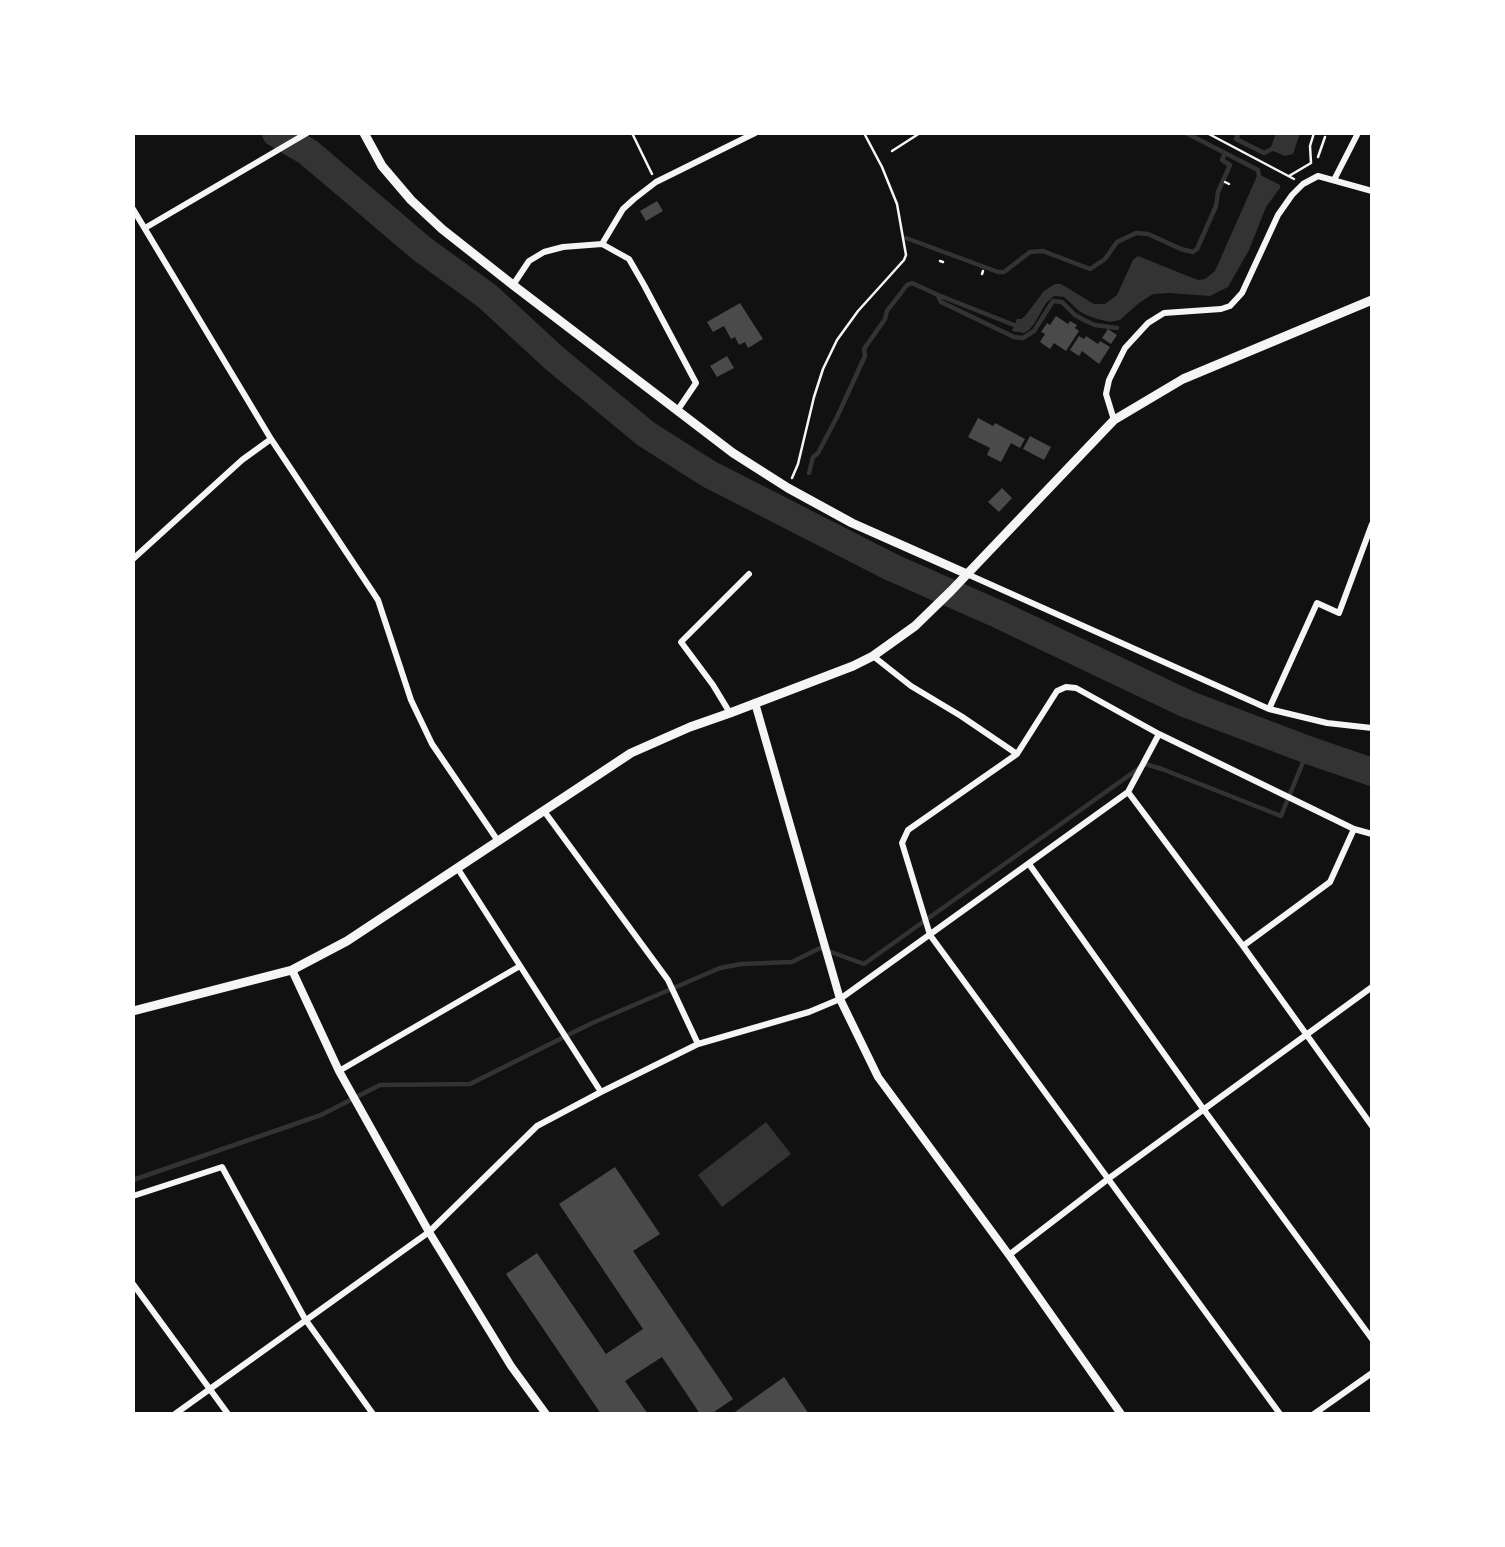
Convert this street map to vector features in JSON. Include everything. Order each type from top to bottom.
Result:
[{"type":"main road","points":[[364,133],[382,166],[411,200],[442,229],[733,453],[788,488],[852,523],[967,574]]},
{"type":"main road","points":[[133,1011],[292,970],[347,942],[631,752],[873,656],[915,626],[951,591],[1115,420],[1183,379],[1372,300]]},
{"type":"street","points":[[145,228],[307,133]]},
{"type":"street","points":[[603,244],[622,209],[634,199],[656,183],[755,133]]},
{"type":"street","points":[[1334,180],[1358,133]]},
{"type":"street","points":[[1115,420],[1106,394],[1108,380],[1125,348],[1148,323],[1164,313],[1230,306],[1242,293],[1278,215],[1303,184],[1318,176],[1372,191]]},
{"type":"street","points":[[133,209],[271,439],[378,600],[411,700],[432,744],[498,841]]},
{"type":"street","points":[[513,285],[529,261],[544,252],[563,247],[603,244],[629,259],[696,383],[677,411]]},
{"type":"street","points":[[133,559],[242,460],[271,439]]},
{"type":"street","points":[[1269,709],[1317,603],[1339,613],[1372,524]]},
{"type":"street","points":[[730,713],[681,642],[749,574]]},
{"type":"street","points":[[967,574],[1269,709],[1327,723],[1372,728]]},
{"type":"street","points":[[873,656],[911,686],[1017,754]]},
{"type":"street","points":[[1280,1414],[930,936],[902,843],[908,830],[1017,754],[1057,691],[1066,687],[1076,688],[1158,734],[1354,829],[1372,834]]},
{"type":"street","points":[[755,703],[840,999],[878,1077],[1009,1255],[1121,1414]]},
{"type":"street","points":[[175,1414],[429,1232],[537,1126],[698,1044],[809,1012],[840,999],[1128,792],[1158,734]]},
{"type":"street","points":[[1128,792],[1372,1126]]},
{"type":"street","points":[[544,811],[668,980],[698,1044]]},
{"type":"street","points":[[1243,946],[1330,882],[1354,829]]},
{"type":"street","points":[[1029,864],[1204,1110],[1372,1339]]},
{"type":"street","points":[[458,869],[601,1092]]},
{"type":"street","points":[[339,1071],[520,966]]},
{"type":"street","points":[[292,970],[339,1071],[429,1232],[511,1366],[546,1414]]},
{"type":"street","points":[[1009,1255],[1108,1179],[1372,987]]},
{"type":"street","points":[[133,1196],[222,1167],[305,1319],[373,1414]]},
{"type":"street","points":[[133,1284],[228,1414]]},
{"type":"street","points":[[1314,1414],[1372,1373]]},
{"type":"path","points":[[632,133],[656,183]]},
{"type":"path","points":[[788,488],[798,464],[823,369],[837,340],[906,255],[897,204],[864,133]]},
{"type":"path","points":[[892,151],[920,133]]},
{"type":"path","points":[[1207,133],[1303,184]]},
{"type":"path","points":[[1288,176],[1311,163],[1310,146],[1314,133]]},
{"type":"path","points":[[1318,157],[1325,137]]},
{"type":"shaded area","points":[[1276,133],[1300,133],[1293,154],[1285,156],[1273,151],[1271,147]]},
{"type":"shaded area","points":[[1257,176],[1280,185],[1280,188],[1266,207],[1249,250],[1228,287],[1210,296],[1153,294],[1120,320],[1110,322],[1086,315],[1064,297],[1054,296],[1046,303],[1029,330],[1024,333],[1012,331],[1017,319],[1025,316],[1044,291],[1055,284],[1061,284],[1094,304],[1105,304],[1117,295],[1133,260],[1138,256],[1190,277],[1205,279],[1215,271]]},
{"type":"shaded area","points":[[766,1122],[791,1154],[722,1207],[698,1175]]},
{"type":"building","points":[[657,201],[663,211],[646,221],[640,211]]},
{"type":"building","points":[[740,303],[763,339],[748,348],[745,342],[739,345],[735,337],[731,339],[724,326],[713,332],[707,322]]},
{"type":"building","points":[[1056,316],[1068,324],[1070,321],[1077,325],[1075,328],[1079,331],[1066,351],[1054,343],[1050,349],[1040,342],[1045,334],[1041,332]]},
{"type":"building","points":[[1108,329],[1117,335],[1111,344],[1102,338]]},
{"type":"building","points":[[1079,336],[1084,339],[1086,336],[1098,344],[1100,341],[1110,347],[1099,364],[1082,351],[1079,356],[1070,350]]},
{"type":"building","points":[[727,356],[734,368],[717,377],[710,366]]},
{"type":"building","points":[[978,418],[993,426],[995,423],[1025,439],[1020,448],[1011,443],[1001,462],[987,455],[990,448],[968,437]]},
{"type":"building","points":[[1030,436],[1051,447],[1044,460],[1023,449]]},
{"type":"building","points":[[1002,488],[1012,498],[999,512],[988,502]]},
{"type":"building","points":[[615,1167],[660,1234],[633,1251],[733,1399],[711,1414],[700,1414],[662,1357],[625,1381],[648,1414],[601,1414],[506,1274],[537,1253],[606,1354],[643,1329],[559,1204]]},
{"type":"building","points":[[784,1377],[809,1414],[732,1414]]},
{"type":"waterway","points":[[276,133],[308,152],[422,249],[487,296],[554,358],[646,434],[709,474],[891,567],[1000,615],[1187,704],[1372,772]]},
{"type":"waterway","points":[[1186,133],[1225,153]]},
{"type":"waterway","points":[[1234,133],[1238,135],[1236,139],[1264,153],[1272,149]]},
{"type":"waterway","points":[[906,238],[998,272],[1004,272],[1030,252],[1043,251],[1090,269],[1105,259],[1117,242],[1136,233],[1148,234],[1193,252],[1197,249],[1216,206],[1218,192],[1230,165],[1222,160],[1225,153],[1258,170],[1259,176]]},
{"type":"waterway","points":[[809,473],[813,457],[818,453],[837,417],[865,356],[864,349],[885,319],[887,311],[907,285],[912,283],[1014,325]]},
{"type":"waterway","points":[[938,296],[941,302],[1014,337],[1023,338],[1034,331],[1053,301],[1062,302],[1075,315],[1095,325],[1117,328]]},
{"type":"waterway","points":[[133,1180],[321,1115],[380,1085],[470,1084],[590,1024],[720,968],[741,964],[792,962],[820,948],[864,964],[1145,764],[1281,816],[1308,750]]}]
